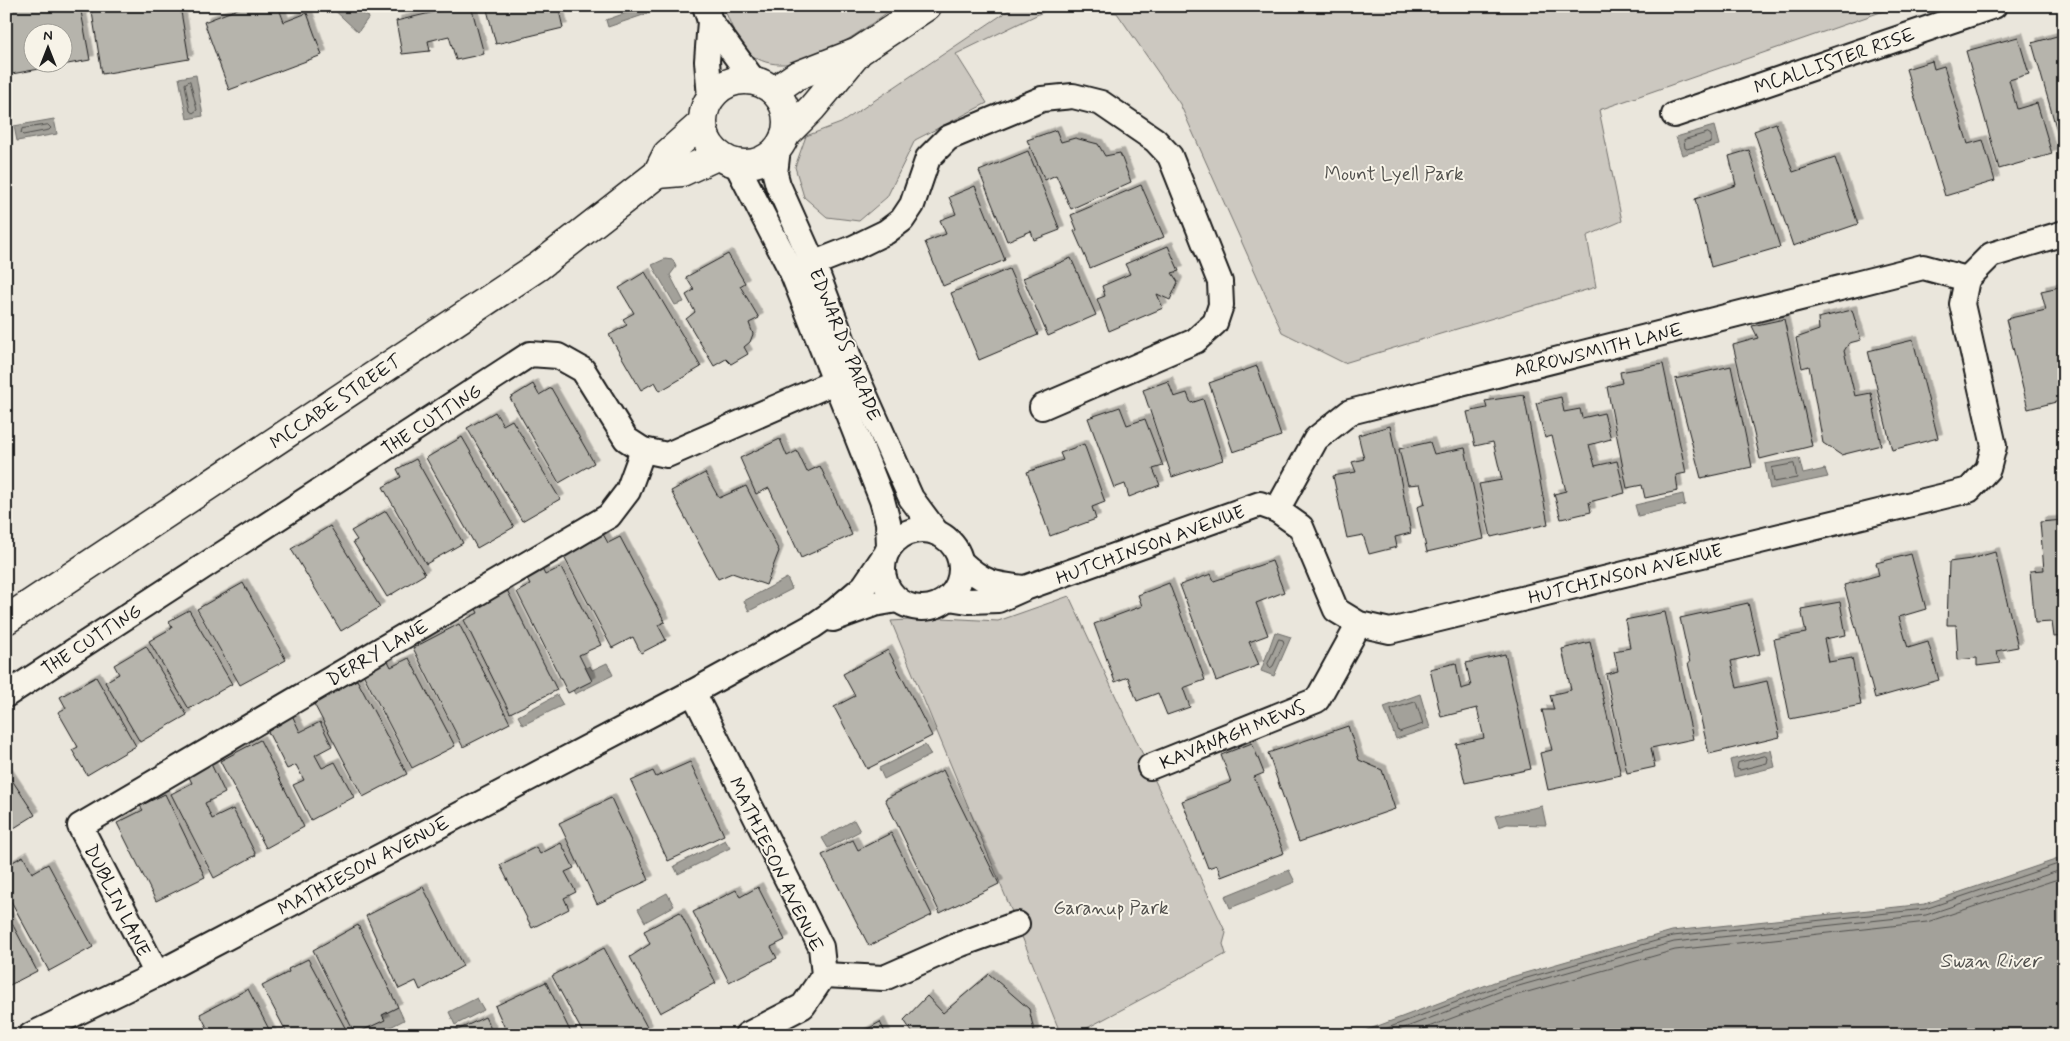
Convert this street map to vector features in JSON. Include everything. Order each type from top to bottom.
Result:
[{"type":"street","name":"MCCABE STREET","points":[[6,620],[539,266],[657,174],[667,154],[706,110],[718,89],[729,82],[742,80],[764,86],[858,52],[927,6]]},
{"type":"street","name":"MCALLISTER RISE","points":[[1674,115],[1994,6]]},
{"type":"street","points":[[708,13],[764,86],[781,100],[786,112],[787,123],[782,141]]},
{"type":"street","points":[[708,13],[707,141],[728,159]]},
{"type":"street","name":"MCCABE STREET","points":[[657,174],[682,172],[728,159],[748,164],[759,162],[770,156],[858,52]]},
{"type":"street","points":[[802,267],[852,248],[886,232],[902,220],[912,205],[928,158],[948,138],[1042,99],[1073,96],[1102,103],[1155,140],[1170,156],[1220,282],[1221,304],[1215,323],[1196,341],[1042,407]]},
{"type":"street","name":"EDWARDS PARADE","points":[[782,141],[776,174],[778,186],[802,267],[844,377],[882,500],[888,522],[886,552]]},
{"type":"street","name":"EDWARDS PARADE","points":[[728,159],[802,267]]},
{"type":"street","points":[[1967,279],[1991,255],[2064,234]]},
{"type":"street","name":"ARROWSMITH LANE","points":[[1277,510],[1316,438],[1350,412],[1923,267],[1967,279]]},
{"type":"street","name":"HUTCHINSON AVENUE","points":[[948,598],[968,601],[998,600],[1025,588],[1260,504],[1277,510],[1301,526],[1336,610],[1359,624],[1390,631],[1969,490],[1988,470],[1994,446],[1962,304],[1967,279]]},
{"type":"street","name":"THE CUTTING","points":[[6,695],[530,354],[558,356],[583,370],[626,440],[643,450],[668,455],[844,377]]},
{"type":"street","name":"EDWARDS PARADE","points":[[844,377],[911,498],[937,533]]},
{"type":"street","name":"DERRY LANE","points":[[80,826],[609,516],[628,491],[643,450]]},
{"type":"street","points":[[920,530],[937,533],[948,540],[957,551],[960,562],[960,575],[957,587],[948,598],[939,604],[926,608],[909,606],[897,600],[888,590],[883,576],[886,552],[906,533],[920,530]]},
{"type":"street","name":"MATHIESON AVENUE","points":[[31,1035],[157,974],[693,692],[812,626],[836,610],[864,586],[886,552]]},
{"type":"street","name":"HUTCHINSON AVENUE","points":[[960,562],[977,576],[991,584],[1025,588]]},
{"type":"street","name":"MATHIESON AVENUE","points":[[812,626],[874,604],[897,600]]},
{"type":"street","name":"KAVANAGH MEWS","points":[[1150,768],[1317,700],[1359,624]]},
{"type":"street","name":"MATHIESON AVENUE","points":[[693,692],[821,948],[824,975],[803,1006],[748,1035]]},
{"type":"street","name":"DUBLIN LANE","points":[[80,826],[157,974]]},
{"type":"street","points":[[824,975],[884,978],[960,944],[1017,924]]},
{"type":"green space","points":[[723,6],[896,6],[864,29],[825,52],[805,60],[785,64],[766,62],[749,53],[737,37]]},
{"type":"green space","name":"Mount Lyell Park","points":[[1015,6],[1898,6],[1599,110],[1622,221],[1587,236],[1596,287],[1344,363],[1282,332],[1180,104],[1117,13],[1053,7],[956,54],[987,103],[915,140],[887,197],[859,221],[827,217],[804,197],[795,167],[806,136],[841,123]]},
{"type":"green space","name":"Garanup Park","points":[[1069,596],[1226,933],[1223,944],[1226,954],[1074,1035],[1061,1035],[891,621],[942,618],[998,621]]},
{"type":"water","points":[[330,6],[346,6],[369,17],[358,32]]},
{"type":"water","points":[[650,6],[652,12],[608,27],[606,20]]},
{"type":"water","points":[[196,75],[203,116],[187,119],[179,78]]},
{"type":"water","points":[[54,119],[57,134],[17,141],[14,126]]},
{"type":"water","points":[[1714,126],[1719,145],[1682,155],[1676,137]]},
{"type":"water","points":[[665,259],[673,260],[676,267],[670,275],[684,302],[675,305],[652,265]]},
{"type":"water","points":[[1799,458],[1803,474],[1825,469],[1828,477],[1770,489],[1765,464]]},
{"type":"water","points":[[1683,494],[1685,505],[1638,516],[1635,505]]},
{"type":"water","points":[[787,578],[792,589],[749,611],[744,601]]},
{"type":"water","points":[[1275,632],[1291,637],[1274,676],[1261,671]]},
{"type":"water","points":[[607,663],[613,675],[575,694],[566,678],[590,666],[592,670]]},
{"type":"water","points":[[1420,694],[1430,728],[1396,739],[1384,707]]},
{"type":"water","points":[[557,695],[563,705],[523,725],[518,716]]},
{"type":"water","points":[[925,745],[931,755],[884,779],[879,768]]},
{"type":"water","points":[[1771,750],[1775,767],[1734,777],[1730,760]]},
{"type":"water","points":[[1542,806],[1546,825],[1507,824],[1499,827],[1495,816]]},
{"type":"water","points":[[854,820],[860,831],[828,848],[822,838]]},
{"type":"water","points":[[725,840],[730,848],[678,874],[674,866]]},
{"type":"water","name":"Swan River","points":[[2064,857],[2064,1035],[1354,1035],[1497,981],[1672,931],[1925,904]]},
{"type":"water","points":[[1289,870],[1295,882],[1230,908],[1225,896]]},
{"type":"water","points":[[667,893],[674,906],[645,922],[638,909]]},
{"type":"water","points":[[477,998],[484,1010],[455,1025],[449,1012]]},
{"type":"water","points":[[398,1007],[404,1020],[375,1035],[368,1035],[365,1029],[384,1020],[382,1015]]},
{"type":"building","points":[[6,6],[80,6],[90,60],[72,63],[72,22],[22,22],[23,72],[6,75]]},
{"type":"building","points":[[91,6],[180,6],[189,59],[102,74]]},
{"type":"building","points":[[245,6],[278,6],[284,22],[307,13],[322,55],[229,90],[204,22]]},
{"type":"building","points":[[442,6],[471,6],[484,54],[456,60],[449,36],[428,41],[430,51],[402,54],[396,21],[443,10]]},
{"type":"building","points":[[486,6],[558,6],[563,28],[496,44]]},
{"type":"building","points":[[2064,34],[2064,145],[2061,145],[2032,43]]},
{"type":"building","points":[[2018,37],[2029,74],[2009,80],[2017,109],[2037,103],[2052,154],[1999,169],[1966,51]]},
{"type":"building","points":[[1932,61],[1934,69],[1944,66],[1968,144],[1983,140],[1995,181],[1945,196],[1906,69]]},
{"type":"building","points":[[1776,123],[1793,172],[1835,158],[1858,224],[1793,246],[1754,131]]},
{"type":"building","points":[[1056,130],[1061,142],[1075,138],[1098,144],[1105,156],[1120,153],[1131,182],[1071,209],[1056,175],[1045,180],[1027,140]]},
{"type":"building","points":[[1749,150],[1780,247],[1711,267],[1695,199],[1736,185],[1729,156]]},
{"type":"building","points":[[1028,151],[1060,230],[1034,240],[1031,231],[1007,241],[979,171]]},
{"type":"building","points":[[1141,185],[1164,237],[1090,268],[1074,231],[1077,230],[1071,215]]},
{"type":"building","points":[[975,186],[1005,260],[943,286],[925,242],[946,234],[940,220],[956,214],[949,197]]},
{"type":"building","points":[[1168,246],[1179,271],[1172,273],[1178,282],[1170,300],[1157,294],[1163,308],[1109,331],[1097,299],[1105,296],[1102,286],[1130,274],[1125,264]]},
{"type":"building","points":[[728,254],[745,283],[740,286],[759,318],[749,323],[753,334],[750,342],[744,347],[748,354],[731,364],[726,359],[714,366],[686,319],[695,312],[686,295],[694,290],[686,277]]},
{"type":"building","points":[[1071,258],[1096,315],[1048,336],[1023,278]]},
{"type":"building","points":[[1009,269],[1038,335],[979,360],[951,293]]},
{"type":"building","points":[[645,272],[701,367],[660,391],[655,382],[641,390],[609,335],[627,325],[623,319],[634,313],[619,288]]},
{"type":"building","points":[[2064,286],[2064,400],[2028,409],[2006,319],[2046,310],[2041,291]]},
{"type":"building","points":[[1852,310],[1861,340],[1849,343],[1844,351],[1855,396],[1871,393],[1881,445],[1841,455],[1823,443],[1809,366],[1802,368],[1796,338],[1819,330],[1818,318]]},
{"type":"building","points":[[1784,319],[1812,446],[1760,459],[1733,345],[1758,338],[1752,326]]},
{"type":"building","points":[[1913,340],[1938,438],[1892,450],[1868,351]]},
{"type":"building","points":[[1663,364],[1686,473],[1676,475],[1678,491],[1645,498],[1642,485],[1627,488],[1607,387],[1622,383],[1620,372]]},
{"type":"building","points":[[1257,366],[1281,436],[1233,452],[1209,383]]},
{"type":"building","points":[[1731,366],[1752,467],[1701,478],[1675,379]]},
{"type":"building","points":[[1168,381],[1174,397],[1187,393],[1191,403],[1203,399],[1223,460],[1172,477],[1143,390]]},
{"type":"building","points":[[533,384],[539,395],[551,388],[594,463],[559,483],[510,398]]},
{"type":"building","points":[[1524,395],[1548,524],[1491,537],[1479,484],[1502,480],[1493,442],[1475,446],[1467,412],[1487,408],[1485,401]]},
{"type":"building","points":[[1561,397],[1564,412],[1580,409],[1582,418],[1604,413],[1611,439],[1589,445],[1595,466],[1617,461],[1625,493],[1589,502],[1591,512],[1561,519],[1554,494],[1566,491],[1552,436],[1545,438],[1536,403]]},
{"type":"building","points":[[1120,407],[1127,425],[1145,419],[1163,466],[1153,469],[1160,485],[1129,497],[1125,484],[1114,488],[1088,418]]},
{"type":"building","points":[[495,412],[503,425],[512,420],[560,499],[522,521],[467,428]]},
{"type":"building","points":[[1390,426],[1411,533],[1395,537],[1397,547],[1369,554],[1363,535],[1347,538],[1333,476],[1356,472],[1352,462],[1364,459],[1358,435]]},
{"type":"building","points":[[462,437],[514,527],[477,548],[426,458]]},
{"type":"building","points":[[780,439],[787,456],[797,451],[807,472],[820,466],[852,535],[801,558],[769,488],[756,494],[740,458]]},
{"type":"building","points":[[1430,442],[1434,454],[1465,448],[1484,539],[1427,552],[1417,507],[1425,504],[1420,484],[1408,485],[1399,449]]},
{"type":"building","points":[[1084,444],[1105,502],[1092,507],[1096,519],[1050,536],[1027,472],[1063,460],[1060,453]]},
{"type":"building","points":[[416,459],[463,543],[426,564],[383,487],[401,477],[397,469]]},
{"type":"building","points":[[705,473],[719,498],[746,486],[779,551],[766,585],[732,573],[718,579],[671,491]]},
{"type":"building","points":[[386,511],[425,574],[387,597],[353,542],[357,540],[351,531]]},
{"type":"building","points":[[2064,520],[2064,636],[2054,637],[2052,622],[2035,623],[2030,571],[2044,570],[2040,522]]},
{"type":"building","points":[[330,526],[380,607],[341,631],[291,549]]},
{"type":"building","points":[[603,534],[608,543],[620,537],[665,622],[658,625],[666,640],[641,653],[633,637],[612,648],[563,555]]},
{"type":"building","points":[[1995,552],[2018,647],[1996,651],[2001,663],[1977,666],[1977,658],[1958,660],[1956,625],[1947,625],[1949,562],[1971,559]]},
{"type":"building","points":[[1911,554],[1926,609],[1899,617],[1908,648],[1928,642],[1939,680],[1875,698],[1844,585],[1879,575],[1876,563]]},
{"type":"building","points":[[1272,561],[1284,592],[1256,603],[1268,635],[1249,642],[1259,665],[1216,681],[1180,585],[1211,574],[1214,581]]},
{"type":"building","points":[[561,567],[601,645],[579,655],[592,681],[568,693],[517,592],[530,585],[526,577],[542,569],[545,575]]},
{"type":"building","points":[[243,583],[286,660],[240,685],[197,609]]},
{"type":"building","points":[[1169,583],[1205,680],[1183,688],[1190,707],[1167,715],[1158,693],[1137,701],[1128,677],[1115,682],[1094,624],[1142,606],[1138,595]]},
{"type":"building","points":[[505,586],[557,690],[510,713],[464,620],[478,613],[473,603]]},
{"type":"building","points":[[1840,602],[1846,635],[1824,639],[1829,662],[1852,658],[1861,705],[1790,719],[1774,639],[1806,633],[1801,609]]},
{"type":"building","points":[[1748,603],[1760,654],[1731,661],[1737,688],[1767,681],[1780,737],[1709,754],[1688,663],[1690,663],[1680,618]]},
{"type":"building","points":[[189,610],[232,684],[189,709],[149,641],[172,628],[169,621]]},
{"type":"building","points":[[1665,612],[1693,739],[1651,748],[1655,767],[1627,773],[1606,674],[1618,671],[1614,651],[1630,648],[1625,620]]},
{"type":"building","points":[[459,624],[510,723],[463,747],[413,648]]},
{"type":"building","points":[[1590,642],[1621,775],[1548,790],[1540,753],[1552,750],[1542,710],[1554,710],[1550,695],[1571,690],[1562,649]]},
{"type":"building","points":[[146,646],[187,715],[140,742],[105,682],[119,674],[114,665]]},
{"type":"building","points":[[888,650],[932,736],[867,769],[834,707],[855,696],[843,674]]},
{"type":"building","points":[[1505,654],[1531,769],[1465,783],[1456,744],[1484,738],[1477,708],[1441,717],[1430,669],[1456,663],[1461,689],[1471,686],[1466,663]]},
{"type":"building","points":[[409,658],[455,746],[412,768],[363,674],[388,661],[391,667]]},
{"type":"building","points":[[96,677],[136,746],[87,775],[72,750],[78,747],[58,712],[66,708],[60,697]]},
{"type":"building","points":[[357,680],[407,774],[363,797],[313,702]]},
{"type":"building","points":[[292,715],[300,732],[320,722],[332,746],[315,755],[322,768],[335,762],[354,797],[311,820],[293,785],[304,780],[296,765],[287,769],[266,728]]},
{"type":"building","points":[[1348,726],[1359,760],[1382,770],[1395,809],[1299,842],[1268,753]]},
{"type":"building","points":[[260,740],[304,827],[266,848],[220,761]]},
{"type":"building","points":[[1252,743],[1264,773],[1254,777],[1284,853],[1221,877],[1217,865],[1208,868],[1182,801],[1231,782],[1221,755]]},
{"type":"building","points":[[210,762],[225,793],[205,803],[212,819],[233,809],[256,855],[214,878],[171,794],[192,783],[187,773]]},
{"type":"building","points":[[690,762],[724,835],[668,861],[631,781],[653,771],[656,777]]},
{"type":"building","points":[[943,770],[999,884],[940,913],[885,799]]},
{"type":"building","points":[[6,771],[35,815],[6,833]]},
{"type":"building","points":[[165,794],[205,877],[156,901],[117,823],[143,810],[140,806]]},
{"type":"building","points":[[611,798],[649,880],[597,904],[559,823]]},
{"type":"building","points":[[891,833],[932,915],[869,946],[822,855],[853,840],[858,850]]},
{"type":"building","points":[[561,843],[574,868],[565,872],[576,892],[564,898],[569,909],[532,928],[500,865],[536,847],[540,854]]},
{"type":"building","points":[[23,856],[32,873],[48,864],[93,947],[49,971],[6,892],[6,866]]},
{"type":"building","points":[[423,887],[463,966],[420,990],[416,981],[399,989],[366,916]]},
{"type":"building","points":[[758,887],[785,940],[771,947],[777,958],[729,982],[693,912],[736,890],[740,897]]},
{"type":"building","points":[[6,912],[37,971],[6,987]]},
{"type":"building","points":[[680,912],[716,983],[660,1013],[630,957],[650,944],[644,931]]},
{"type":"building","points":[[358,925],[398,1007],[382,1015],[385,1020],[355,1034],[313,950]]},
{"type":"building","points":[[604,948],[648,1029],[636,1035],[584,1035],[552,976]]},
{"type":"building","points":[[308,959],[349,1035],[288,1035],[262,986],[289,972],[288,969]]},
{"type":"building","points":[[989,974],[1029,1009],[1035,1035],[914,1035],[904,1020],[927,996],[943,1013]]},
{"type":"building","points":[[546,982],[572,1035],[508,1035],[495,1006]]},
{"type":"building","points":[[248,989],[272,1035],[211,1035],[200,1014]]},
{"type":"building","points":[[485,1017],[494,1035],[447,1035]]},
{"type":"building","points":[[880,1022],[886,1035],[857,1035]]}]
